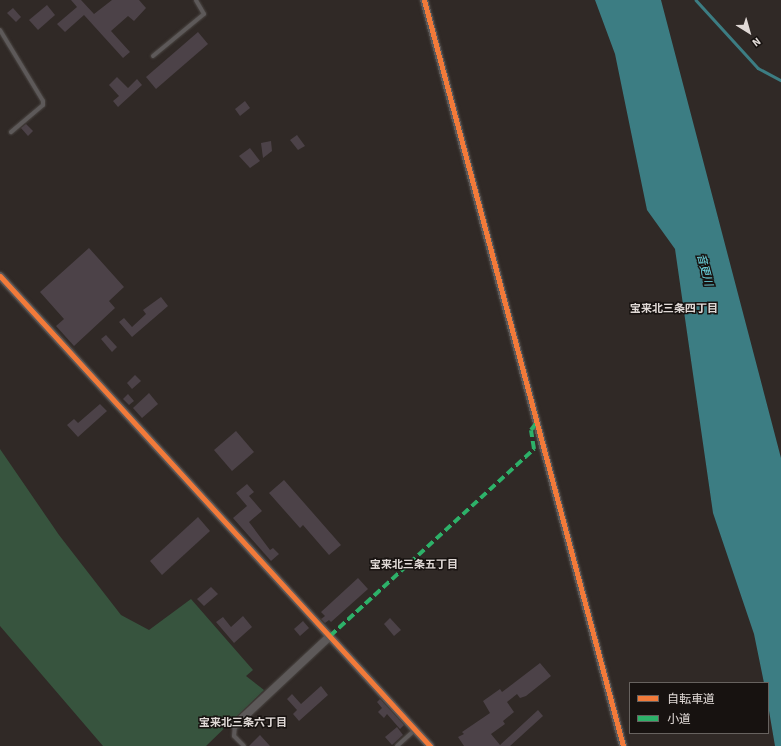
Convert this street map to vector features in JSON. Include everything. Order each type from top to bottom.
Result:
[{"type":"street","points":[[424,0],[623,746]]},
{"type":"street","points":[[0,276],[430,746]]},
{"type":"street","points":[[235,725],[330,636]]},
{"type":"lane","points":[[153,56],[204,14],[196,0]]},
{"type":"lane","points":[[0,30],[43,101],[43,104],[11,132]]},
{"type":"lane","points":[[235,725],[234,736],[244,746]]},
{"type":"lane","points":[[398,746],[415,730]]},
{"type":"green space","points":[[0,449],[59,535],[121,615],[149,630],[191,599],[253,670],[246,676],[264,690],[206,746],[103,746],[0,626]]},
{"type":"water","name":"音更川","points":[[595,0],[661,0],[781,458],[781,746],[775,746],[769,711],[769,682],[764,682],[754,634],[713,513],[675,249],[647,210],[615,54]]},
{"type":"building","points":[[71,0],[81,0],[94,14],[112,0],[139,0],[146,8],[134,21],[128,16],[111,31],[130,52],[123,58],[84,15],[65,32],[57,24],[77,7]]},
{"type":"building","points":[[47,5],[55,15],[38,30],[29,20]]},
{"type":"building","points":[[13,8],[21,17],[16,22],[7,13]]},
{"type":"building","points":[[198,32],[208,44],[156,89],[146,77]]},
{"type":"building","points":[[117,77],[128,88],[137,79],[142,85],[118,107],[113,101],[119,96],[109,85]]},
{"type":"building","points":[[245,101],[250,108],[240,116],[235,109]]},
{"type":"building","points":[[26,124],[33,131],[28,136],[21,128]]},
{"type":"building","points":[[297,135],[305,146],[298,150],[290,140]]},
{"type":"building","points":[[271,141],[272,151],[263,158],[261,143]]},
{"type":"building","points":[[250,148],[260,161],[250,168],[239,156]]},
{"type":"building","points":[[89,248],[124,287],[109,301],[115,308],[74,346],[56,326],[64,319],[40,292]]},
{"type":"building","points":[[161,297],[168,306],[132,337],[119,322],[124,318],[132,327],[146,314],[143,310]]},
{"type":"building","points":[[106,335],[117,347],[112,352],[101,339]]},
{"type":"building","points":[[135,375],[141,381],[132,389],[127,383]]},
{"type":"building","points":[[149,393],[158,404],[142,418],[133,408]]},
{"type":"building","points":[[128,394],[134,401],[129,405],[123,399]]},
{"type":"building","points":[[100,404],[107,411],[78,437],[67,425],[74,419],[78,423]]},
{"type":"building","points":[[236,431],[254,452],[232,471],[214,450]]},
{"type":"building","points":[[284,480],[341,545],[329,555],[303,525],[300,528],[269,493]]},
{"type":"building","points":[[247,484],[254,492],[249,496],[262,511],[249,522],[270,550],[273,548],[279,554],[271,561],[233,518],[247,506],[236,493]]},
{"type":"building","points":[[198,517],[210,531],[162,575],[150,561]]},
{"type":"building","points":[[358,578],[368,589],[331,622],[329,620],[325,623],[321,619],[325,616],[321,612]]},
{"type":"building","points":[[211,587],[218,594],[204,606],[197,599]]},
{"type":"building","points":[[243,616],[252,627],[234,643],[216,622],[223,617],[231,627]]},
{"type":"building","points":[[390,618],[401,630],[394,636],[384,624]]},
{"type":"building","points":[[303,621],[309,628],[300,636],[294,629]]},
{"type":"building","points":[[540,663],[551,676],[526,696],[520,698],[517,694],[507,702],[514,712],[503,721],[505,724],[491,734],[500,745],[538,710],[543,716],[510,746],[464,746],[458,737],[464,734],[462,732],[490,713],[483,701],[500,689],[502,692]]},
{"type":"building","points":[[321,686],[328,695],[299,721],[293,714],[297,710],[287,699],[292,694],[301,704]]},
{"type":"building","points":[[380,699],[404,725],[400,729],[387,714],[384,718],[378,712],[382,708],[377,702]]},
{"type":"building","points":[[397,727],[403,735],[392,745],[385,737]]},
{"type":"building","points":[[260,735],[270,746],[249,746]]},
{"type":"waterway","points":[[696,0],[758,68],[781,80]]},
{"type":"marked path","points":[[330,636],[534,449],[531,430],[538,421]]},
{"type":"cycle path","points":[[424,0],[623,746]]},
{"type":"cycle path","points":[[0,276],[430,746]]},
{"type":"district","name":"宝来北三条四丁目","points":[[674,309]]},
{"type":"district","name":"宝来北三条五丁目","points":[[414,565]]},
{"type":"district","name":"宝来北三条六丁目","points":[[243,723]]}]
